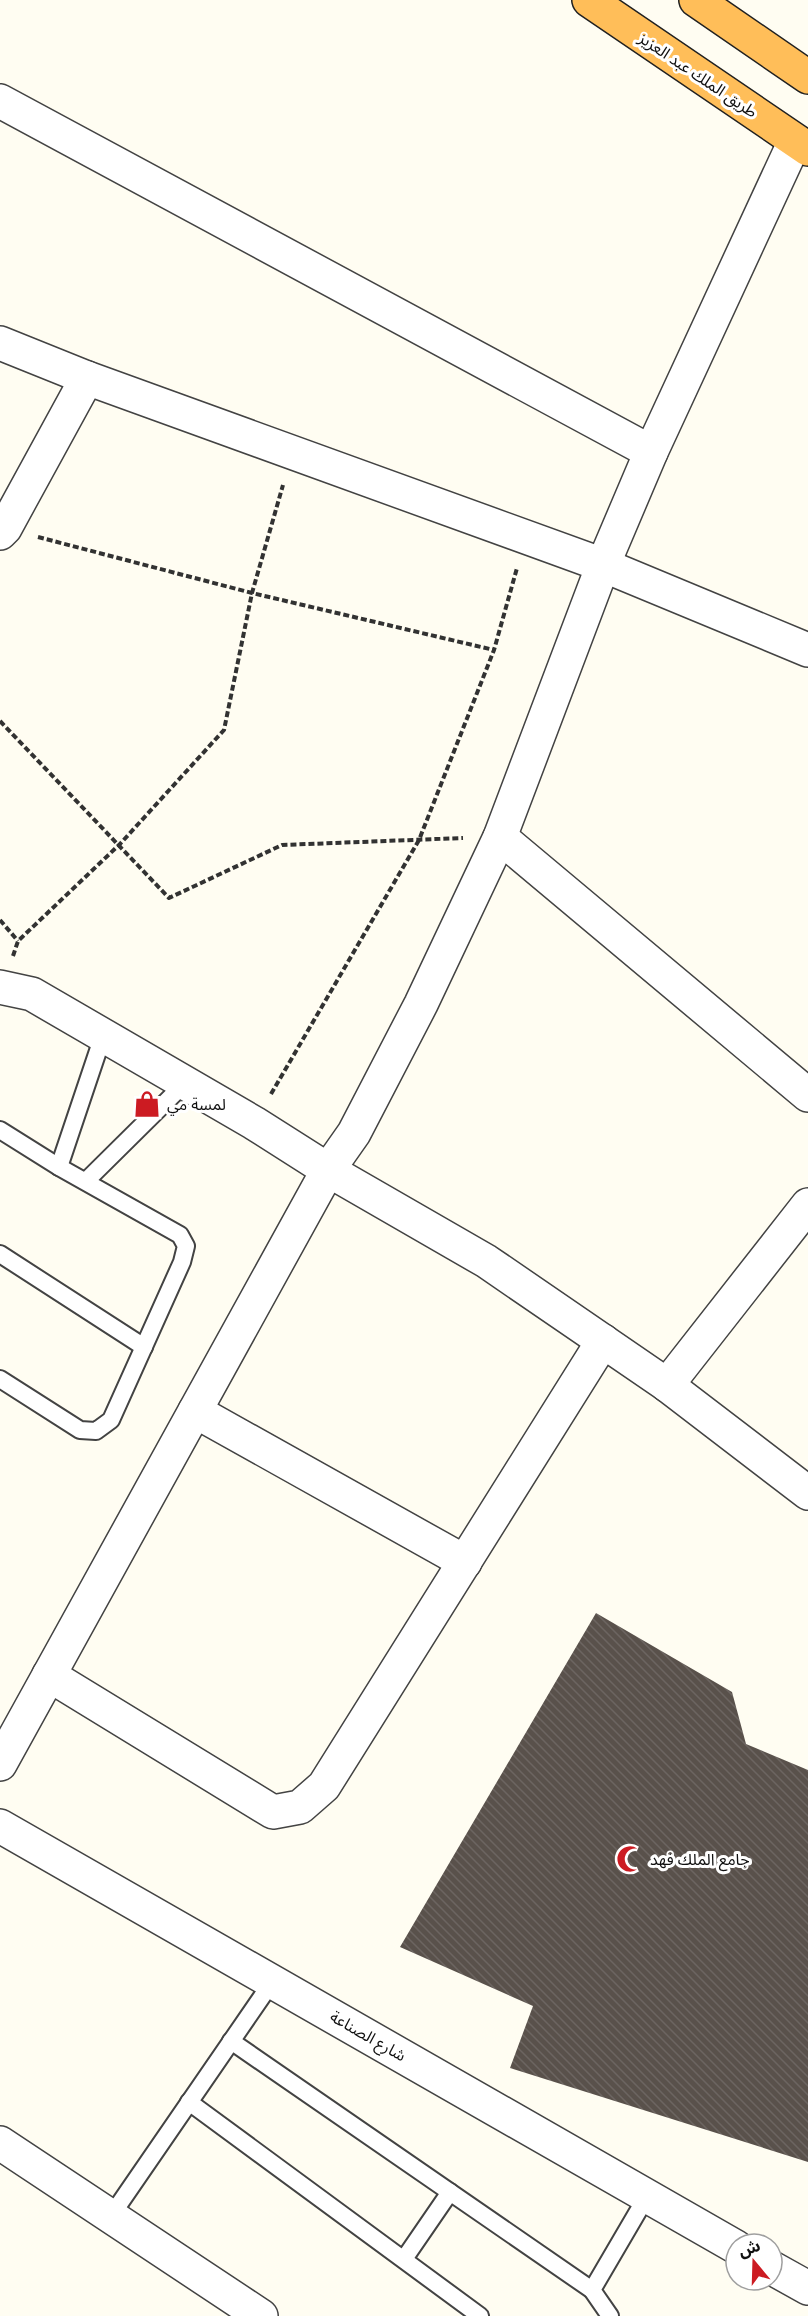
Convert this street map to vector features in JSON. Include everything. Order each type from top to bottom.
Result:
[{"type":"highway","name":"طريق الملك عبد العزيز","points":[[589,0],[802,145]]},
{"type":"highway","points":[[696,0],[808,76]]},
{"type":"street","points":[[0,101],[651,452]]},
{"type":"street","points":[[0,1764],[328,1170],[354,1133],[421,1004],[500,837],[603,565],[651,452],[802,145]]},
{"type":"street","points":[[0,343],[87,378],[603,565],[808,650]]},
{"type":"street","points":[[2,530],[87,378]]},
{"type":"street","points":[[500,837],[808,1095]]},
{"type":"street","points":[[5,973],[32,994],[486,1261],[667,1385],[808,1493]]},
{"type":"street","points":[[667,1385],[808,1205]]},
{"type":"street","points":[[49,1675],[273,1812],[300,1807],[324,1786],[603,1341]]},
{"type":"street","points":[[195,1411],[465,1562]]},
{"type":"street","name":"شارع الصناعة","points":[[0,1826],[724,2240]]},
{"type":"street","points":[[0,2143],[261,2316]]},
{"type":"street","points":[[784,2275],[808,2288]]},
{"type":"lane","points":[[59,1167],[103,1036]]},
{"type":"lane","points":[[86,1181],[185,1083]]},
{"type":"lane","points":[[0,1130],[59,1167],[180,1234],[186,1246],[182,1262],[111,1420],[96,1431],[80,1430],[0,1379]]},
{"type":"lane","points":[[0,1254],[144,1347]]},
{"type":"lane","points":[[111,2216],[273,1982]]},
{"type":"lane","points":[[231,2042],[592,2290],[610,2316]]},
{"type":"lane","points":[[189,2102],[480,2316]]},
{"type":"lane","points":[[404,2259],[450,2192]]},
{"type":"lane","points":[[592,2290],[647,2196]]},
{"type":"path","points":[[5,973],[18,941],[120,844],[224,730],[252,593],[292,452]]},
{"type":"path","points":[[2,530],[252,593],[494,650]]},
{"type":"path","points":[[254,1123],[419,840],[494,650],[526,537]]},
{"type":"path","points":[[0,722],[170,898],[282,845],[419,840]]},
{"type":"path","points":[[0,920],[18,941]]},
{"type":"building","name":"جامع الملك فهد","points":[[596,1613],[732,1692],[746,1744],[808,1770],[808,2162],[510,2068],[533,2006],[400,1947]]},
{"type":"place","name":"لمسة مي","points":[[147,1104]]},
{"type":"place","name":"جامع الملك فهد","points":[[630,1859]]}]
